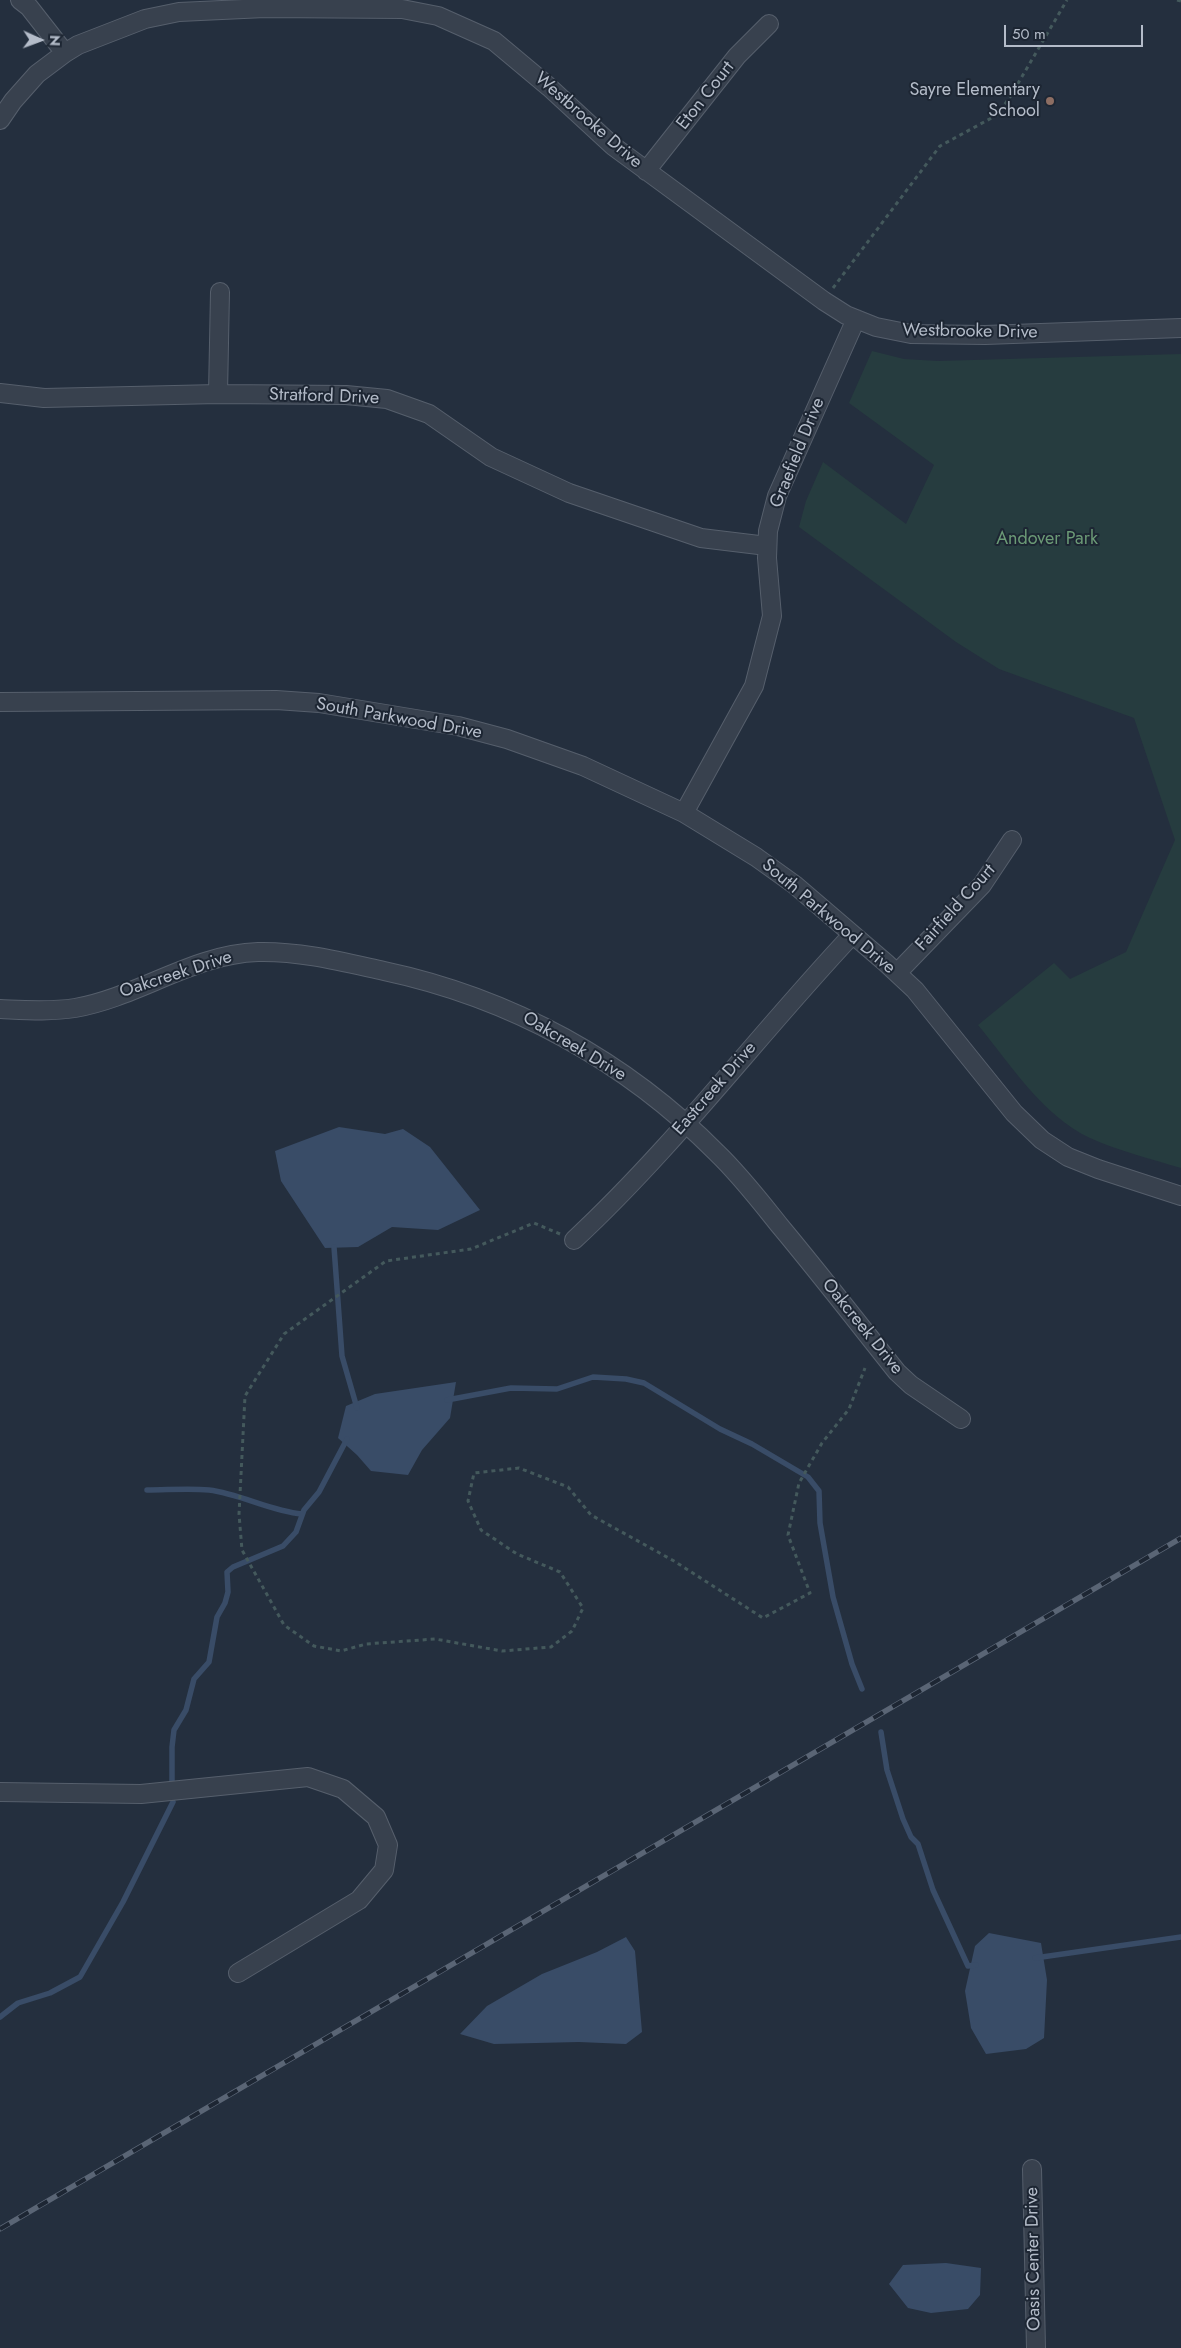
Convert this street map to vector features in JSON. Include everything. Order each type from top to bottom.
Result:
[{"type":"street","points":[[20,0],[28,7],[65,53]]},
{"type":"street","name":"Westbrooke Drive","points":[[0,120],[13,101],[37,74],[65,53],[78,45],[145,19],[178,12],[265,8],[402,9],[438,16],[494,41],[549,86],[613,146],[824,301],[856,319],[876,327],[911,334],[985,335],[1181,328]]},
{"type":"street","name":"Eton Court","points":[[646,171],[737,56],[769,24]]},
{"type":"street","points":[[218,394],[220,292]]},
{"type":"street","name":"Graefield Drive","points":[[684,813],[754,686],[772,616],[767,546],[768,532],[777,496],[856,319]]},
{"type":"street","name":"Stratford Drive","points":[[0,393],[44,398],[218,394],[346,395],[387,399],[429,414],[490,457],[569,493],[701,538],[767,546]]},
{"type":"street","name":"South Parkwood Drive","points":[[0,702],[276,700],[379,712],[458,726],[549,752],[619,781],[684,813],[756,857],[796,885],[915,990],[1014,1113],[1042,1140],[1068,1157],[1098,1170],[1181,1196]]},
{"type":"street","name":"Fairfield Court","points":[[897,973],[982,885],[1012,840]]},
{"type":"street","name":"Eastcreek Drive","points":[[574,1240],[610,1206],[686,1124],[794,997],[852,935]]},
{"type":"street","name":"Oakcreek Drive","points":[[0,1009],[75,1008],[141,987],[194,966],[233,955],[256,952],[292,953],[408,976],[506,1008],[556,1032],[584,1049],[656,1098],[686,1124],[718,1154],[753,1193],[897,1372],[911,1385],[961,1419]]},
{"type":"street","points":[[0,1792],[141,1794],[308,1777],[343,1789],[376,1816],[388,1845],[384,1870],[360,1900],[238,1973]]},
{"type":"street","name":"Oasis Center Drive","points":[[1032,2169],[1036,2348]]},
{"type":"path","points":[[824,301],[940,146],[996,115],[1010,97],[1067,0]]},
{"type":"path","points":[[1177,0],[1181,1]]},
{"type":"path","points":[[574,1240],[534,1223],[471,1250],[386,1261],[284,1334],[245,1396],[239,1514],[242,1550],[284,1625],[314,1646],[341,1651],[366,1644],[435,1639],[502,1651],[551,1647],[572,1631],[583,1608],[560,1572],[517,1554],[481,1530],[468,1501],[474,1473],[519,1468],[568,1486],[591,1515],[674,1561],[763,1618],[810,1593],[788,1536],[799,1483],[822,1443],[848,1410],[865,1368]]},
{"type":"green space","name":"Andover Park","points":[[872,351],[904,359],[938,361],[1181,354],[1181,1168],[1112,1147],[1090,1138],[1073,1128],[1042,1103],[1028,1088],[978,1025],[1054,963],[1070,979],[1126,952],[1175,840],[1134,718],[999,669],[956,642],[799,527],[806,501],[823,462],[906,524],[934,465],[849,403]]},
{"type":"water","points":[[339,1127],[385,1134],[403,1129],[430,1147],[480,1210],[438,1230],[392,1227],[358,1247],[325,1248],[281,1181],[275,1151]]},
{"type":"water","points":[[456,1382],[450,1418],[422,1450],[408,1475],[371,1471],[338,1438],[346,1406],[375,1394]]},
{"type":"water","points":[[989,1933],[1041,1943],[1047,1980],[1044,2038],[1026,2049],[986,2054],[971,2028],[965,1991],[975,1946]]},
{"type":"water","points":[[626,1937],[635,1951],[642,2032],[626,2044],[579,2042],[494,2044],[460,2034],[487,2006],[542,1974],[597,1952]]},
{"type":"water","points":[[946,2263],[981,2268],[980,2295],[968,2309],[931,2313],[908,2308],[889,2284],[903,2265]]},
{"type":"waterway","points":[[334,1247],[342,1356],[357,1408]]},
{"type":"waterway","points":[[447,1400],[511,1388],[557,1389],[593,1377],[626,1379],[644,1383],[720,1429],[752,1444],[808,1477],[819,1491],[820,1523],[833,1597],[852,1664],[862,1689]]},
{"type":"waterway","points":[[172,1785],[174,1730],[186,1710],[194,1679],[209,1662],[217,1617],[225,1603],[228,1592],[227,1572],[233,1567],[283,1546],[296,1532],[304,1510],[319,1492],[347,1439]]},
{"type":"waterway","points":[[147,1490],[209,1490],[233,1495],[278,1510],[302,1514]]},
{"type":"waterway","points":[[881,1732],[887,1770],[903,1819],[911,1837],[918,1844],[933,1890],[968,1966],[976,1965]]},
{"type":"waterway","points":[[0,2017],[18,2003],[50,1993],[80,1977],[123,1902],[173,1802]]},
{"type":"waterway","points":[[1035,1958],[1181,1937]]},
{"type":"railway","points":[[0,2229],[1181,1538]]},
{"type":"place","name":"Sayre Elementary School","points":[[1050,101]]}]
